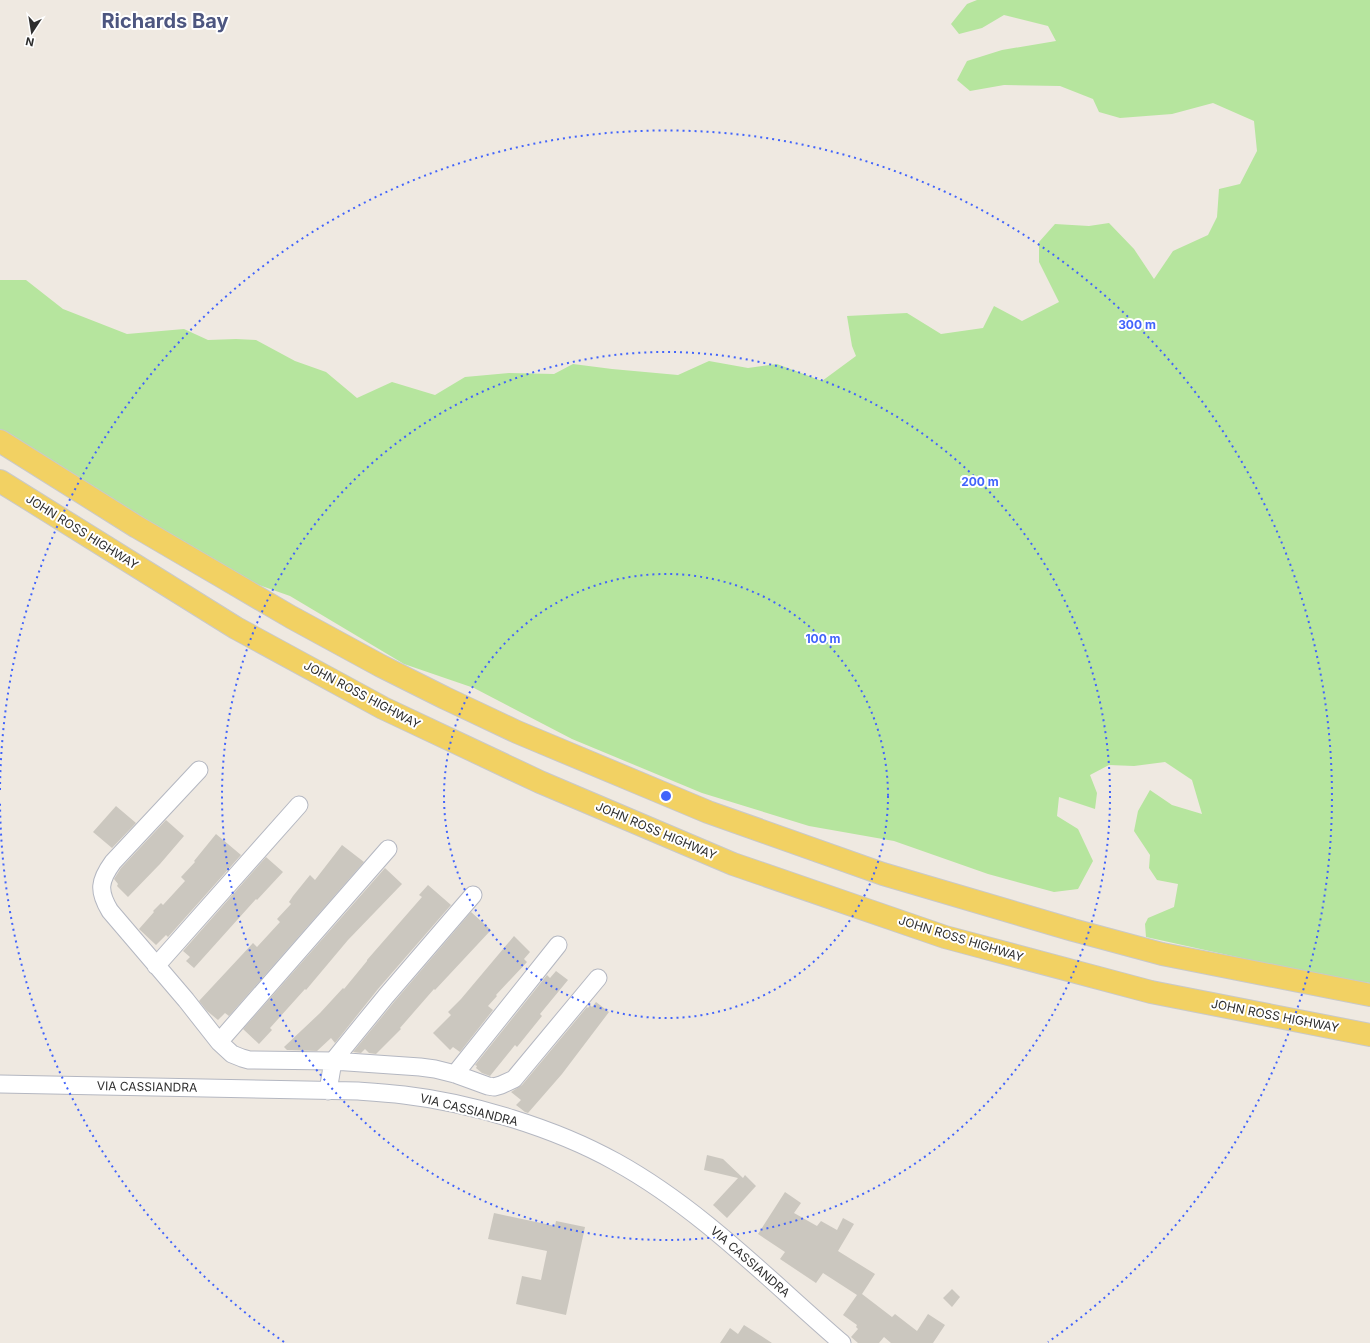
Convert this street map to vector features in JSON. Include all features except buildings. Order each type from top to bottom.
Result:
[{"type":"main road","points":[[0,441],[137,527],[292,617],[381,666],[517,732],[708,812],[883,874],[1073,930],[1162,954],[1370,995]]},
{"type":"main road","name":"JOHN ROSS HIGHWAY","points":[[0,481],[236,628],[383,708],[540,782],[733,864],[945,937],[1151,992],[1370,1035]]},
{"type":"street","points":[[199,770],[106,871],[103,879],[103,899],[110,911],[186,1000],[219,1042],[232,1054],[249,1060],[333,1061],[420,1067],[455,1074],[494,1087],[514,1079],[598,978]]},
{"type":"street","points":[[156,966],[299,805]]},
{"type":"street","points":[[219,1042],[388,849]]},
{"type":"street","points":[[328,1091],[333,1061],[386,996],[473,895]]},
{"type":"street","points":[[455,1074],[558,945]]},
{"type":"street","name":"VIA CASSIANDRA","points":[[0,1084],[358,1091],[403,1095],[443,1101],[527,1124],[583,1145],[617,1162],[665,1193],[742,1253],[839,1342]]},
{"type":"green space","points":[[977,0],[1370,0],[1370,983],[1327,977],[1146,937],[1145,924],[1148,918],[1174,907],[1178,884],[1157,880],[1149,868],[1150,855],[1134,831],[1138,811],[1150,790],[1172,805],[1202,814],[1192,780],[1165,762],[1134,766],[1109,765],[1090,775],[1097,793],[1095,809],[1059,797],[1057,816],[1078,829],[1093,861],[1078,889],[1054,892],[988,874],[894,841],[809,826],[702,793],[572,739],[474,688],[404,664],[290,596],[233,576],[0,430],[0,280],[26,280],[63,309],[127,334],[184,329],[208,340],[256,340],[295,361],[326,372],[357,398],[392,382],[435,395],[465,377],[509,373],[554,374],[573,364],[678,375],[709,361],[748,368],[777,364],[822,381],[856,356],[852,346],[847,316],[907,313],[941,334],[983,328],[994,306],[1022,321],[1059,302],[1039,262],[1039,242],[1055,224],[1089,226],[1109,223],[1134,249],[1154,279],[1173,251],[1208,235],[1217,217],[1219,189],[1240,184],[1257,151],[1254,121],[1213,103],[1172,114],[1120,118],[1099,112],[1093,99],[1060,86],[1004,85],[970,91],[957,80],[967,61],[1002,50],[1056,41],[1048,26],[1004,15],[982,28],[959,34],[951,24],[967,4]]},
{"type":"district","name":"Richards Bay","points":[[165,21]]}]
